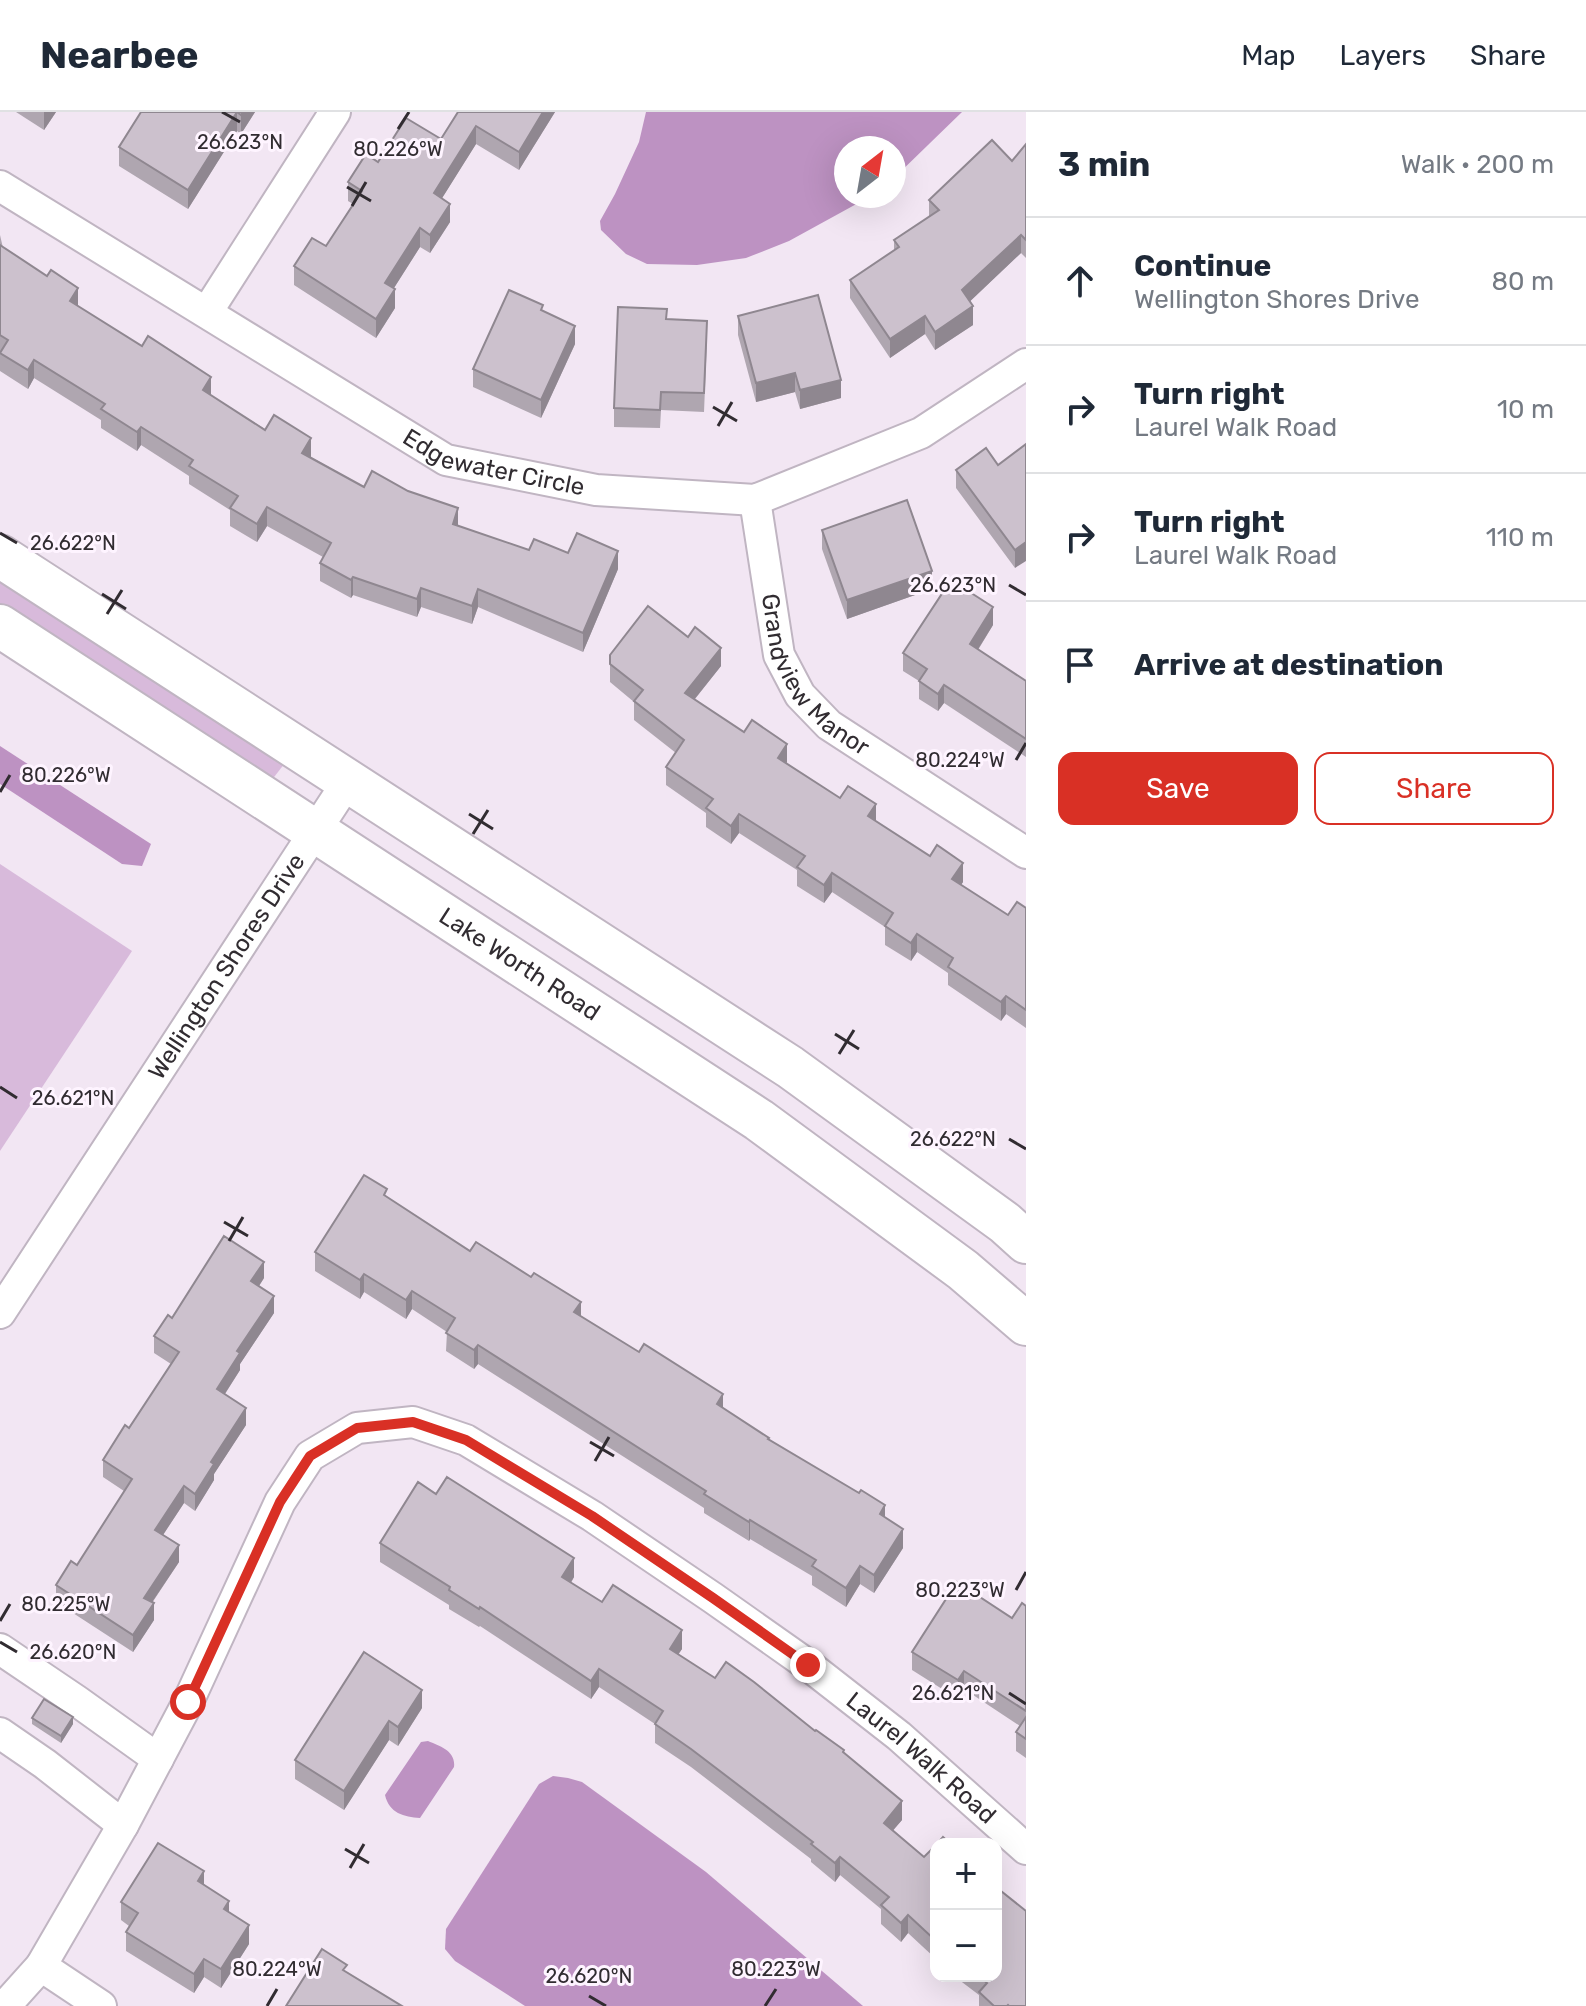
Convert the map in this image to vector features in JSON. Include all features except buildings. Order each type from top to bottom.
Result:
[{"type":"street","points":[[207,312],[335,112]]},
{"type":"street","name":"Edgewater Circle","points":[[0,186],[446,460],[596,490],[755,500],[921,433],[1026,364]]},
{"type":"street","name":"Grandview Manor","points":[[755,500],[779,655],[800,695],[829,725],[1026,853]]},
{"type":"street","points":[[0,556],[790,1067],[1005,1223],[1026,1242]]},
{"type":"street","name":"Lake Worth Road","points":[[0,626],[759,1120],[963,1270],[1026,1324]]},
{"type":"street","name":"Wellington Shores Drive","points":[[0,1313],[348,781]]},
{"type":"street","name":"Laurel Walk Road","points":[[158,1759],[188,1702],[280,1502],[310,1456],[357,1428],[413,1422],[466,1440],[592,1516],[713,1598],[808,1665],[899,1736],[1026,1849]]},
{"type":"street","points":[[0,1649],[158,1759],[41,1966],[5,2006]]},
{"type":"street","points":[[0,1733],[123,1825]]},
{"type":"street","points":[[41,1966],[101,2006]]},
{"type":"shaded area","points":[[646,112],[962,112],[906,166],[906,136],[834,136],[834,208],[849,208],[789,241],[746,258],[697,265],[647,264],[626,254],[601,230],[600,221],[639,142]]},
{"type":"shaded area","points":[[0,579],[285,763],[271,781],[0,604]]},
{"type":"shaded area","points":[[0,746],[151,844],[142,866],[122,864],[0,784]]},
{"type":"shaded area","points":[[0,864],[132,951],[0,1151]]},
{"type":"shaded area","points":[[428,1741],[450,1753],[454,1767],[420,1818],[403,1815],[390,1806],[385,1795],[421,1742]]},
{"type":"shaded area","points":[[553,1776],[582,1782],[706,1872],[863,2006],[525,2006],[455,1961],[445,1949],[446,1929],[539,1784]]},
{"type":"route","points":[[188,1702],[280,1502],[310,1456],[357,1428],[413,1422],[466,1440],[592,1516],[808,1665]]}]
